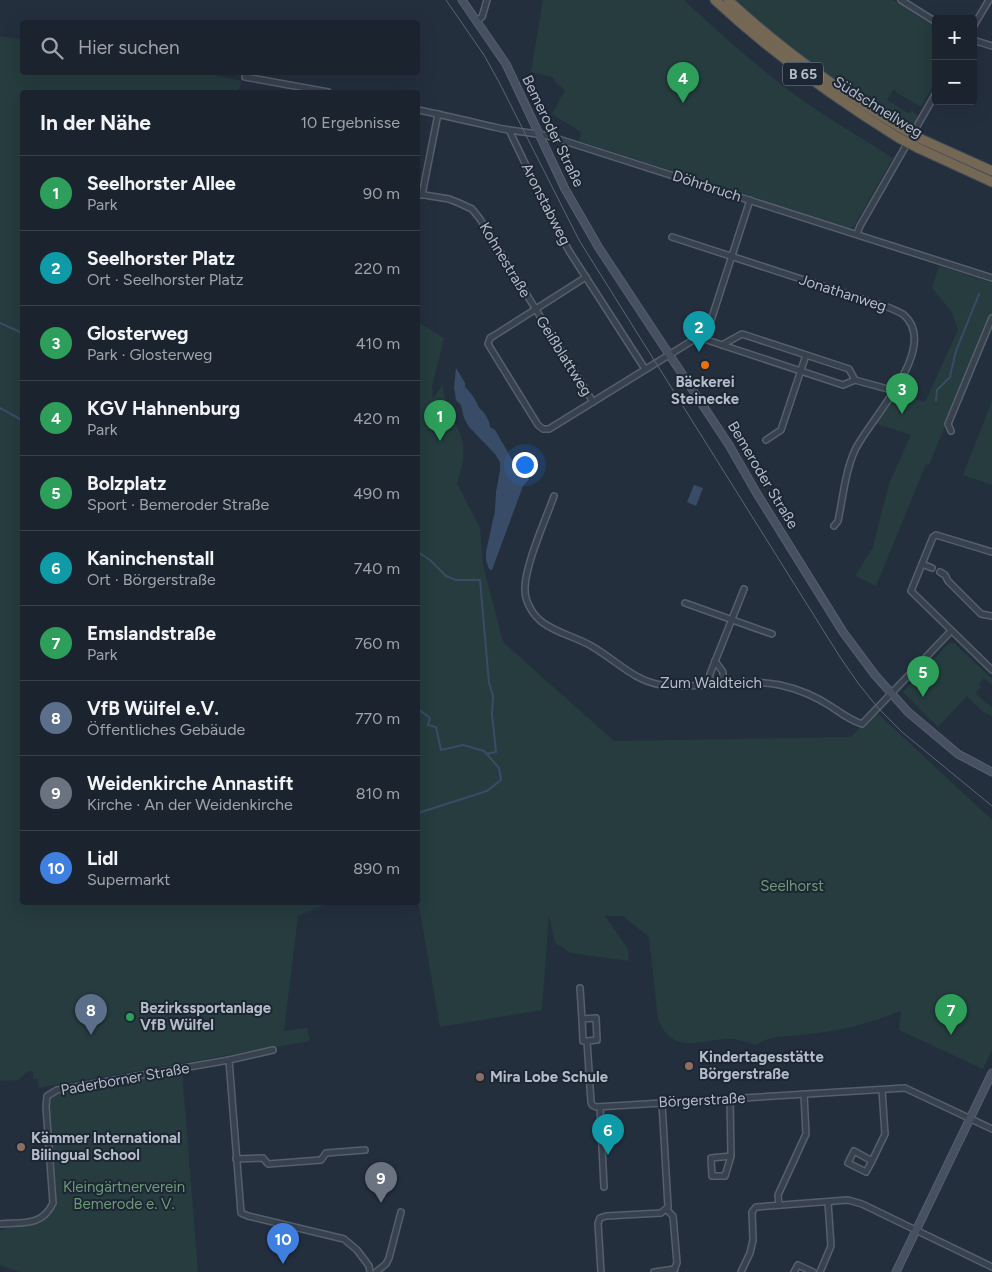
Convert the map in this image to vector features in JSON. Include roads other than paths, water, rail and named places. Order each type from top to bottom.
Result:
[{"type":"highway","name":"Südschnellweg","points":[[715,0],[786,62],[845,104],[992,182]]},
{"type":"highway","name":"Südschnellweg","points":[[728,0],[766,34],[814,71],[901,133]]},
{"type":"highway","name":"Südschnellweg","points":[[919,143],[992,171]]},
{"type":"main road","name":"Bemeroder Straße","points":[[462,0],[506,64],[538,133],[598,248],[729,445],[843,632],[890,695],[949,748],[962,757],[992,772]]},
{"type":"main road","points":[[896,1272],[992,1073]]},
{"type":"street","points":[[476,21],[482,17],[487,0]]},
{"type":"street","points":[[901,0],[932,19]]},
{"type":"street","points":[[977,20],[989,0]]},
{"type":"street","points":[[977,41],[992,46]]},
{"type":"street","points":[[245,77],[317,90]]},
{"type":"street","points":[[857,234],[932,100]]},
{"type":"street","name":"Döhrbruch","points":[[420,110],[509,130],[538,133],[992,278]]},
{"type":"street","points":[[420,195],[438,114]]},
{"type":"street","name":"Aronstabweg","points":[[509,130],[569,250],[645,369]]},
{"type":"street","name":"Kohnestraße","points":[[420,195],[449,199],[472,209],[535,310]]},
{"type":"street","points":[[705,339],[750,200]]},
{"type":"street","points":[[672,237],[731,257]]},
{"type":"street","name":"Jonathanweg","points":[[731,257],[904,314],[912,329],[914,342],[906,372],[894,391]]},
{"type":"street","points":[[586,277],[490,338],[488,344],[538,425],[543,429],[549,428],[698,338],[843,385],[855,380],[894,391],[856,449],[848,467],[838,522],[834,526]]},
{"type":"street","name":"Geißblattweg","points":[[535,310],[593,402]]},
{"type":"street","points":[[951,431],[948,424],[992,318]]},
{"type":"street","points":[[722,345],[742,334],[849,369],[855,380]]},
{"type":"street","points":[[766,440],[781,430],[806,355]]},
{"type":"street","name":"Zum Waldteich","points":[[554,496],[525,581],[525,592],[533,612],[550,627],[589,644],[630,674],[646,681],[663,685],[766,683],[793,688],[821,700],[851,721],[862,724],[890,695]]},
{"type":"street","points":[[992,552],[936,535],[933,537],[911,592],[992,670]]},
{"type":"street","points":[[922,564],[932,568]]},
{"type":"street","points":[[940,572],[981,614],[992,616]]},
{"type":"street","points":[[709,685],[710,674],[744,589]]},
{"type":"street","points":[[685,603],[772,634]]},
{"type":"street","points":[[890,695],[951,631]]},
{"type":"street","points":[[715,661],[723,672],[723,684]]},
{"type":"street","points":[[580,988],[583,1041],[597,1040],[596,1018],[582,1019]]},
{"type":"street","points":[[587,1041],[591,1102],[592,1105],[600,1107],[604,1187]]},
{"type":"street","name":"Paderborner Straße","points":[[0,1225],[41,1219],[53,1203],[47,1096],[57,1090],[229,1060],[273,1050]]},
{"type":"street","points":[[229,1060],[241,1213],[344,1239],[357,1250],[369,1266],[370,1272]]},
{"type":"street","name":"Börgerstraße","points":[[600,1107],[905,1088],[992,1129]]},
{"type":"street","points":[[872,1161],[854,1151],[848,1163],[866,1172],[872,1161],[885,1134],[882,1090]]},
{"type":"street","points":[[779,1205],[778,1195],[806,1134],[804,1094]]},
{"type":"street","points":[[730,1099],[731,1156],[725,1176],[712,1176],[711,1158],[731,1156]]},
{"type":"street","points":[[662,1103],[667,1210]]},
{"type":"street","points":[[236,1160],[263,1158],[268,1164],[277,1164],[321,1160],[326,1153],[365,1150]]},
{"type":"street","points":[[741,1272],[750,1253],[753,1240],[752,1212],[756,1207],[848,1200],[862,1204],[916,1232],[992,1267]]},
{"type":"street","points":[[820,1272],[831,1246],[828,1202]]},
{"type":"street","points":[[654,1272],[674,1271],[676,1263],[673,1216],[667,1210]]},
{"type":"street","points":[[601,1272],[598,1223],[600,1218],[660,1213],[667,1210]]},
{"type":"street","points":[[376,1272],[390,1258],[401,1212]]},
{"type":"street","points":[[794,1272],[798,1264],[813,1272]]},
{"type":"water","points":[[456,368],[465,383],[465,387],[486,416],[490,427],[495,430],[514,463],[517,461],[529,479],[523,486],[492,570],[489,569],[486,560],[486,552],[495,511],[500,462],[495,454],[469,427],[464,418],[461,405],[456,400],[454,387]]},
{"type":"water","points":[[694,485],[703,488],[696,506],[687,502]]},
{"type":"waterway","points":[[936,401],[937,390],[950,377],[956,351],[979,294]]},
{"type":"waterway","points":[[0,323],[20,332]]},
{"type":"waterway","points":[[0,408],[20,419]]},
{"type":"waterway","points":[[420,553],[430,560],[446,576],[456,580],[480,580],[489,683],[493,696],[492,714],[496,752],[486,754]]},
{"type":"waterway","points":[[420,710],[430,718],[428,725],[436,727],[441,750],[463,745],[484,751],[499,768],[501,780],[487,791],[420,812]]},
{"type":"tram line","points":[[446,0],[484,55],[499,82],[579,240],[840,657],[878,708],[902,732],[992,806]]},
{"type":"place","name":"KGV Hahnenburg","points":[[683,103]]},
{"type":"place","name":"Seelhorster Platz","points":[[699,352]]},
{"type":"place","name":"Bäckerei Steinecke","points":[[705,365]]},
{"type":"place","name":"Glosterweg","points":[[902,414]]},
{"type":"place","name":"Seelhorster Allee","points":[[440,441]]},
{"type":"place","name":"Bolzplatz","points":[[923,697]]},
{"type":"place","name":"Bezirkssportanlage VfB Wülfel","points":[[130,1017]]},
{"type":"place","name":"VfB Wülfel e.V.","points":[[91,1035]]},
{"type":"place","name":"Emslandstraße","points":[[951,1035]]},
{"type":"place","name":"Kindertagesstätte Börgerstraße","points":[[689,1066]]},
{"type":"place","name":"Mira Lobe Schule","points":[[480,1077]]},
{"type":"place","name":"Kämmer International Bilingual School","points":[[21,1147]]},
{"type":"place","name":"Kaninchenstall","points":[[608,1155]]},
{"type":"place","name":"Weidenkirche Annastift","points":[[381,1203]]},
{"type":"place","name":"Lidl","points":[[283,1264]]},
{"type":"park label","name":"Seelhorst","points":[[792,886]]},
{"type":"park label","name":"Kleingärtnerverein Bemerode e. V.","points":[[124,1196]]}]
